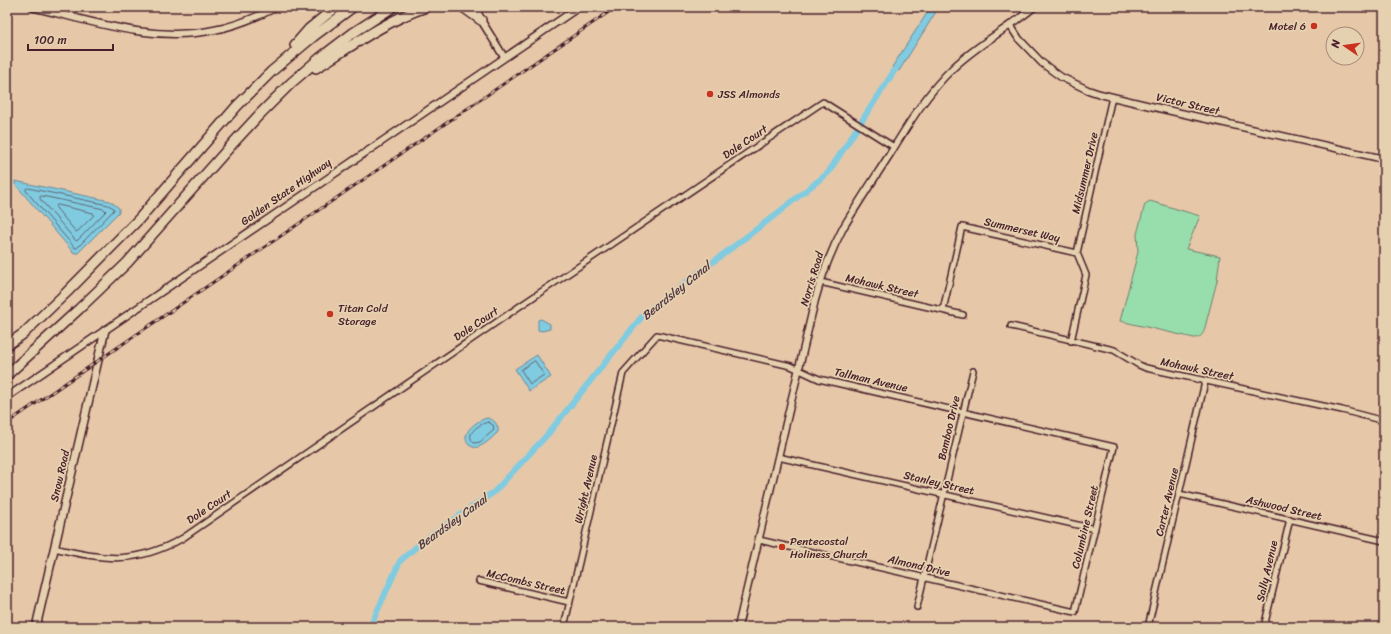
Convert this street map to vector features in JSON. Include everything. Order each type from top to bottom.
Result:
[{"type":"highway","points":[[7,345],[23,334],[67,292],[139,219],[237,106],[272,71],[309,29],[336,7]]},
{"type":"highway","points":[[272,71],[314,36],[353,7]]},
{"type":"highway","points":[[7,375],[127,263],[240,136],[291,83],[320,58],[353,33],[393,7]]},
{"type":"highway","points":[[291,83],[365,36],[404,16],[426,7]]},
{"type":"highway","points":[[463,7],[481,20]]},
{"type":"main road","name":"Snow Road","points":[[36,627],[105,330]]},
{"type":"street","points":[[32,7],[144,32],[168,34],[186,34],[227,27],[241,23],[277,7]]},
{"type":"street","points":[[72,16],[74,7]]},
{"type":"street","points":[[476,7],[481,20],[504,57]]},
{"type":"street","name":"Golden State Highway","points":[[7,397],[579,7]]},
{"type":"street","name":"Norris Road","points":[[738,627],[820,282],[827,261],[843,228],[919,108],[942,80],[968,55],[1034,7]]},
{"type":"street","name":"Victor Street","points":[[1010,25],[1020,39],[1040,61],[1075,85],[1088,90],[1112,97],[1384,159]]},
{"type":"street","name":"Midsummer Drive","points":[[1077,253],[1112,97]]},
{"type":"street","name":"Dole Court","points":[[54,548],[96,557],[122,558],[148,553],[183,538],[527,302],[823,102],[894,147]]},
{"type":"street","name":"Summerset Way","points":[[943,310],[962,227],[1077,253]]},
{"type":"street","points":[[1071,341],[1086,275],[1077,253]]},
{"type":"street","name":"Mohawk Street","points":[[820,282],[963,315]]},
{"type":"street","name":"Mohawk Street","points":[[1011,326],[1114,350],[1139,366],[1146,368],[1205,382],[1342,410],[1384,421]]},
{"type":"street","name":"Tallman Avenue","points":[[635,359],[657,335],[799,369],[819,379],[1114,447]]},
{"type":"street","name":"Wright Avenue","points":[[564,627],[623,373],[635,359]]},
{"type":"street","name":"Bamboo Drive","points":[[917,607],[964,412],[972,371]]},
{"type":"street","name":"Carter Avenue","points":[[1148,627],[1205,382]]},
{"type":"street","name":"Columbine Street","points":[[1075,612],[1114,447]]},
{"type":"street","name":"Stanley Street","points":[[778,457],[1095,530]]},
{"type":"street","name":"Ashwood Street","points":[[1179,494],[1384,541]]},
{"type":"street","name":"Sally Avenue","points":[[1264,627],[1290,519]]},
{"type":"street","name":"Almond Drive","points":[[759,540],[1075,612]]},
{"type":"street","name":"McCombs Street","points":[[479,581],[569,602]]},
{"type":"green space","points":[[1150,201],[1200,216],[1186,249],[1220,256],[1217,281],[1204,331],[1199,337],[1194,338],[1120,321],[1138,252],[1137,234],[1145,204]]},
{"type":"water","points":[[931,7],[939,7],[899,71],[892,67]]},
{"type":"water","points":[[15,181],[110,201],[119,208],[119,212],[78,253],[76,253],[73,252],[15,184]]},
{"type":"water","points":[[541,319],[550,324],[550,329],[542,331],[538,330],[538,320]]},
{"type":"water","points":[[537,355],[551,377],[529,391],[515,369]]},
{"type":"water","points":[[487,418],[496,423],[498,432],[489,441],[481,446],[471,446],[466,441],[467,433],[474,424]]},
{"type":"waterway","name":"Beardsley Canal","points":[[370,627],[400,561],[423,541],[494,492],[547,435],[644,314],[770,219],[828,173],[900,62]]},
{"type":"railway","points":[[7,423],[616,7]]},
{"type":"place","name":"Motel 6","points":[[1314,26]]},
{"type":"place","name":"JSS Almonds","points":[[710,94]]},
{"type":"place","name":"Titan Cold Storage","points":[[330,314]]},
{"type":"place","name":"Pentecostal Holiness Church","points":[[782,547]]}]
